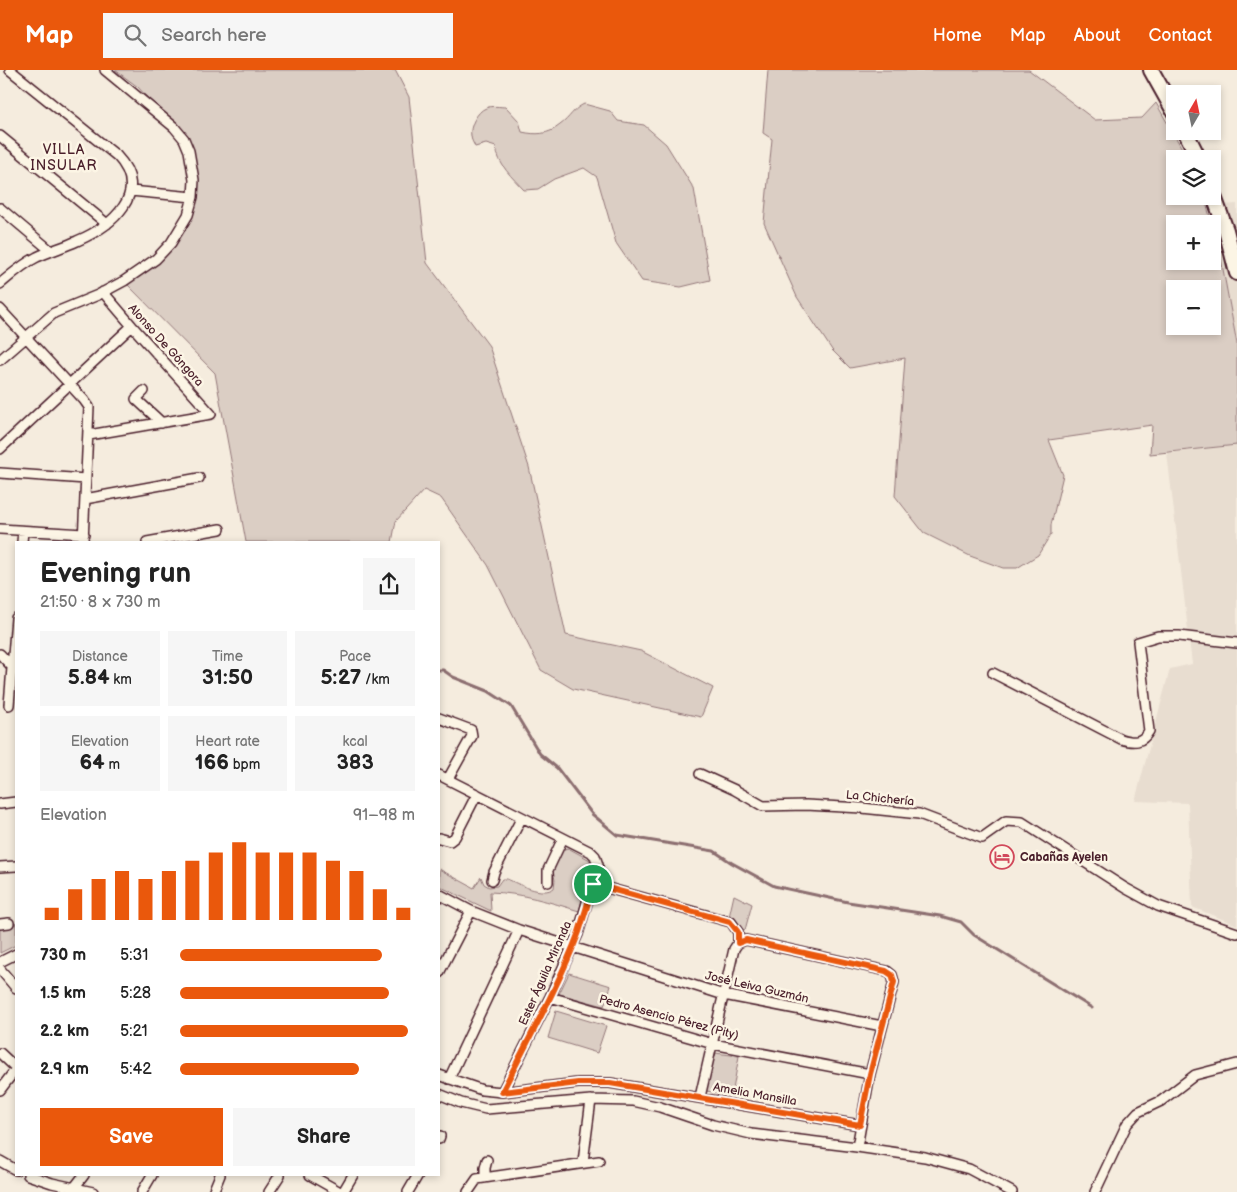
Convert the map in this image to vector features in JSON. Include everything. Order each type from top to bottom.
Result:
[{"type":"highway","points":[[1145,70],[1163,93]]},
{"type":"highway","points":[[1151,70],[1166,98]]},
{"type":"highway","points":[[1217,205],[1226,230],[1237,273]]},
{"type":"street","points":[[0,360],[54,313],[124,281],[156,259],[171,243],[188,215],[193,197],[192,165],[184,139],[174,128],[105,70]]},
{"type":"street","points":[[0,284],[24,264],[78,241],[108,224],[128,200],[131,191],[128,171],[117,156],[17,72]]},
{"type":"street","points":[[0,136],[108,224]]},
{"type":"street","points":[[131,191],[193,197]]},
{"type":"street","points":[[0,208],[51,251]]},
{"type":"street","name":"Alonso De Góngora","points":[[103,292],[212,414],[162,423]]},
{"type":"street","points":[[0,309],[70,384],[89,408],[83,538],[0,529]]},
{"type":"street","points":[[0,449],[132,326]]},
{"type":"street","points":[[144,391],[136,399],[162,423]]},
{"type":"street","points":[[89,435],[162,423]]},
{"type":"street","points":[[0,473],[86,479]]},
{"type":"street","points":[[86,499],[198,478]]},
{"type":"street","points":[[22,541],[23,530]]},
{"type":"street","points":[[153,541],[220,530]]},
{"type":"street","points":[[993,673],[1122,739],[1135,742],[1145,738],[1149,731],[1138,642],[1158,636],[1179,636],[1237,643]]},
{"type":"street","points":[[9,705],[15,644]]},
{"type":"street","points":[[0,654],[14,669]]},
{"type":"street","points":[[440,718],[472,732],[472,736],[448,779]]},
{"type":"street","name":"La Chichería","points":[[700,774],[735,790],[763,806],[806,805],[919,814],[982,838],[1006,821],[1022,822],[1125,888],[1158,906],[1237,933]]},
{"type":"street","name":"Ester Águila Miranda","points":[[440,775],[591,852],[595,856],[598,865],[581,926],[550,997],[502,1092]]},
{"type":"street","points":[[440,838],[450,841],[455,837],[477,794]]},
{"type":"street","points":[[0,804],[15,802]]},
{"type":"street","points":[[492,880],[494,872],[522,817]]},
{"type":"street","points":[[548,882],[548,870],[563,838]]},
{"type":"street","points":[[0,867],[15,866]]},
{"type":"street","points":[[593,884],[730,922],[738,932],[738,943],[734,949],[700,1097]]},
{"type":"street","name":"José Leiva Guzmán","points":[[440,895],[471,911],[519,930],[724,994],[882,1026]]},
{"type":"street","points":[[440,971],[471,911]]},
{"type":"street","points":[[449,1079],[519,930]]},
{"type":"street","points":[[738,943],[746,940],[886,971],[892,975],[894,982],[870,1074],[857,1147]]},
{"type":"street","points":[[0,962],[15,954]]},
{"type":"street","points":[[0,969],[15,987]]},
{"type":"street","name":"Pedro Asencio Pérez (Pity)","points":[[550,997],[713,1044],[870,1074]]},
{"type":"street","points":[[0,1053],[15,1067]]},
{"type":"street","points":[[1095,1192],[1127,1124],[1138,1112],[1161,1101],[1195,1075],[1237,1064]]},
{"type":"street","points":[[0,1090],[15,1069]]},
{"type":"street","name":"Amelia Mansilla","points":[[440,1075],[482,1090],[502,1092],[578,1083],[610,1083],[860,1125]]},
{"type":"street","points":[[440,1094],[461,1103],[486,1109],[591,1100],[633,1101],[660,1107],[713,1125],[751,1134],[925,1157],[969,1169],[1012,1192]]},
{"type":"street","points":[[583,1162],[591,1100]]},
{"type":"street","points":[[468,1192],[481,1178],[487,1160]]},
{"type":"street","points":[[0,1161],[15,1167]]},
{"type":"street","points":[[481,1178],[598,1161]]},
{"type":"street","points":[[32,1176],[93,1192]]},
{"type":"street","points":[[74,1188],[83,1176]]},
{"type":"street","points":[[142,1192],[151,1176]]},
{"type":"street","points":[[213,1192],[220,1176]]},
{"type":"street","points":[[269,1192],[279,1176]]},
{"type":"street","points":[[312,1176],[342,1192],[352,1176]]},
{"type":"street","points":[[408,1192],[417,1176]]},
{"type":"street","points":[[991,1192],[994,1182]]},
{"type":"shaded area","points":[[115,70],[395,70],[409,97],[427,263],[489,346],[529,467],[566,635],[641,651],[713,688],[701,717],[573,689],[541,670],[488,565],[441,498],[424,490],[396,521],[392,541],[246,541],[215,373],[124,281],[171,243],[193,192],[184,139],[138,87]]},
{"type":"shaded area","points":[[768,70],[1029,70],[1095,120],[1142,118],[1156,103],[1166,120],[1166,140],[1177,140],[1183,150],[1166,150],[1166,205],[1207,205],[1209,215],[1166,215],[1166,270],[1221,270],[1221,259],[1237,344],[1237,445],[1150,454],[1152,425],[1049,440],[1063,475],[1051,525],[1051,534],[1038,555],[1017,568],[1003,568],[970,556],[924,533],[895,496],[905,358],[850,368],[832,350],[797,297],[764,223],[772,139],[763,133]]},
{"type":"shaded area","points":[[584,104],[610,111],[618,121],[644,125],[666,144],[694,189],[710,280],[681,287],[642,281],[616,243],[597,177],[584,168],[554,179],[538,189],[524,190],[503,165],[496,147],[486,144],[475,147],[471,139],[471,128],[474,120],[480,112],[488,107],[506,107],[519,121],[522,132],[537,134],[555,128]]},
{"type":"shaded area","points":[[1237,204],[1237,344],[1221,259],[1221,215],[1210,215],[1207,206]]},
{"type":"shaded area","points":[[1237,445],[1237,925],[1192,907],[1188,803],[1135,801],[1170,669],[1192,664],[1167,453]]},
{"type":"shaded area","points":[[568,848],[590,860],[589,875],[579,911],[524,896],[490,892],[491,911],[440,886],[440,870],[474,888],[481,877],[484,884],[489,887],[497,886],[502,879],[507,879],[530,889],[549,890],[554,888],[553,871],[560,850]]},
{"type":"shaded area","points":[[734,895],[752,904],[745,930],[737,927],[729,917]]},
{"type":"shaded area","points":[[15,924],[15,946],[0,953],[0,926]]},
{"type":"shaded area","points":[[569,973],[611,986],[604,1006],[559,994]]},
{"type":"shaded area","points":[[556,1011],[606,1026],[597,1053],[548,1038]]},
{"type":"shaded area","points":[[715,1053],[739,1056],[732,1095],[706,1091]]},
{"type":"waterway","points":[[440,670],[488,691],[511,706],[540,754],[557,768],[592,814],[617,835],[714,851],[774,886],[848,902],[940,916],[961,922],[974,935],[1092,1008]]},
{"type":"place","name":"Cabañas Ayelen","points":[[1002,857]]},
{"type":"district","name":"VILLA INSULAR","points":[[64,158]]},
{"type":"route","points":[[593,884],[730,922],[738,932],[738,943],[746,940],[886,971],[892,975],[894,982],[870,1074],[860,1125],[610,1083],[578,1083],[502,1092],[550,997],[581,926],[593,884]]}]
